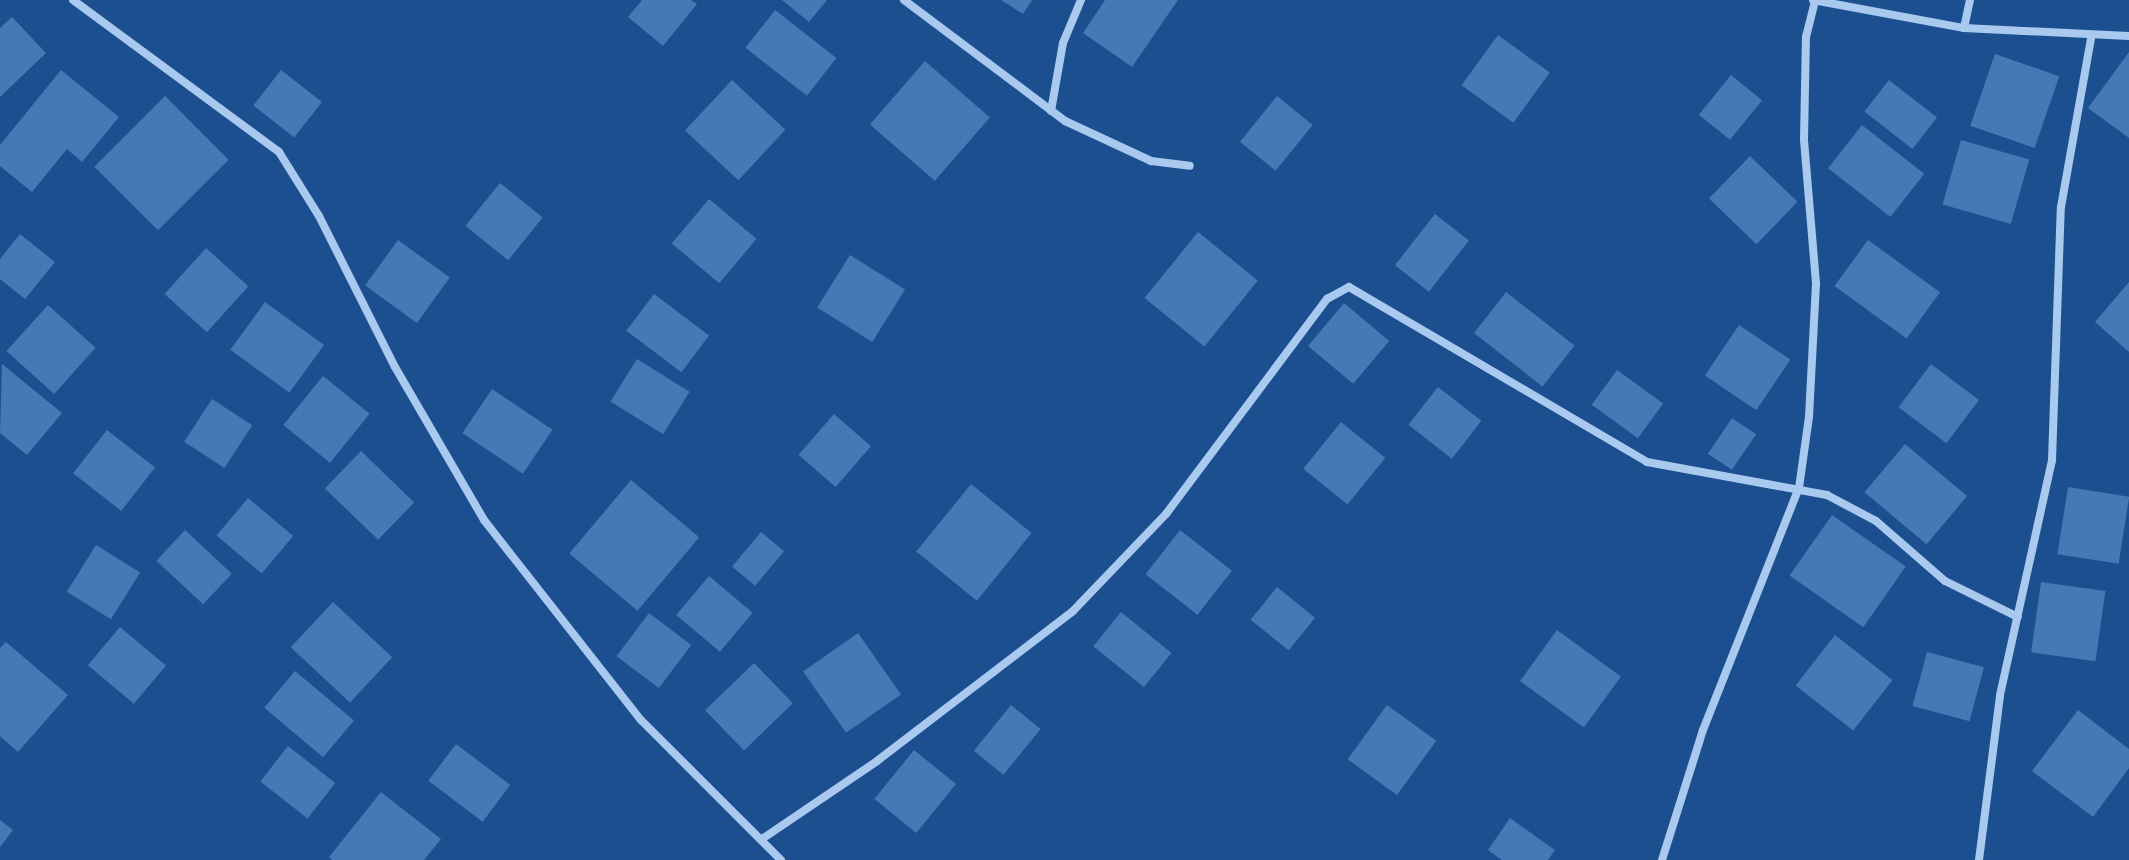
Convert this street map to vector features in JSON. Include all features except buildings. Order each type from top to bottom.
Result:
[{"type":"street","points":[[73,0],[279,152],[319,216],[395,367],[484,520],[641,720],[781,860]]},
{"type":"street","points":[[904,0],[1051,111],[1151,161],[1190,166]]},
{"type":"street","points":[[1051,111],[1063,43],[1081,0]]},
{"type":"street","points":[[1662,860],[1703,730],[1799,488],[1809,417],[1816,283],[1804,140],[1806,37],[1812,0],[1964,28],[2091,38],[2129,36]]},
{"type":"street","points":[[1964,28],[1970,0]]},
{"type":"street","points":[[1979,860],[2000,695],[2052,460],[2061,207],[2091,38]]},
{"type":"street","points":[[762,839],[877,761],[1073,611],[1166,514],[1327,299],[1349,287],[1647,462],[1827,495],[1876,521],[1945,581],[2018,617]]}]
